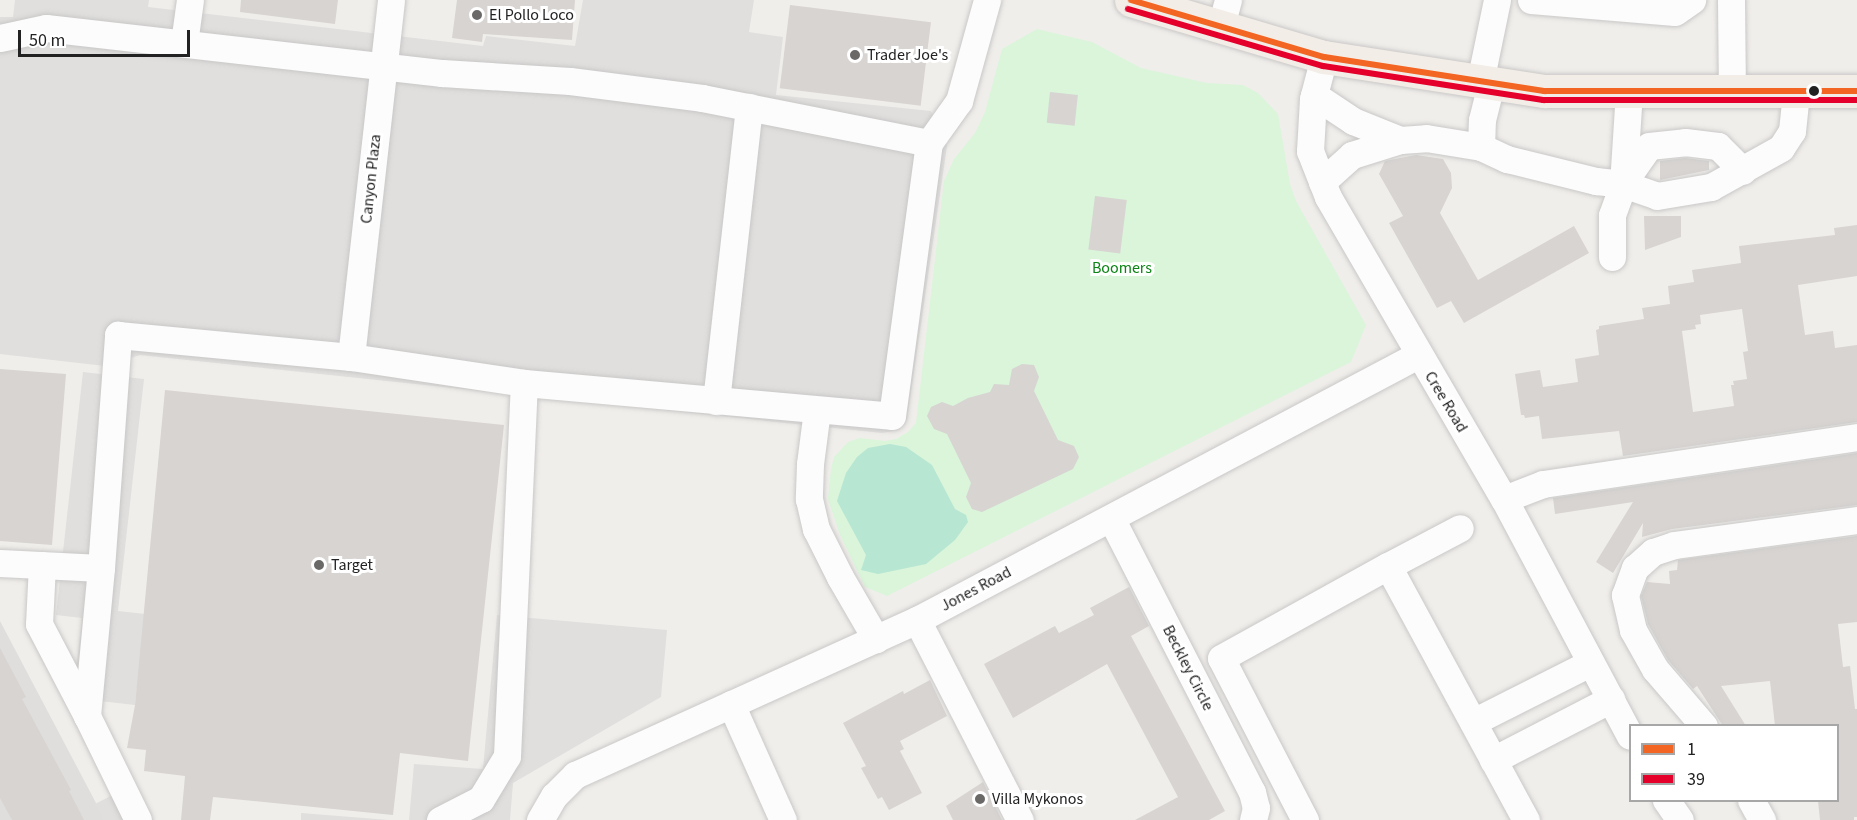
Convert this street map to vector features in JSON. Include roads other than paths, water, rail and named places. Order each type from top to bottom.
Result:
[{"type":"main road","points":[[1131,0],[1225,13],[1324,57],[1544,91],[1796,93],[1852,91]]},
{"type":"street","points":[[184,43],[190,0]]},
{"type":"street","name":"Canyon Plaza","points":[[351,357],[391,0]]},
{"type":"street","points":[[87,716],[102,568],[118,335],[351,357],[524,383],[892,416],[929,143],[959,101],[987,0]]},
{"type":"street","points":[[1481,147],[1486,82],[1497,0]]},
{"type":"street","points":[[1531,0],[1676,12],[1692,0]]},
{"type":"street","points":[[1731,0],[1732,92]]},
{"type":"street","points":[[0,38],[46,28],[442,73],[570,81],[702,98],[929,143]]},
{"type":"street","name":"Cree Road","points":[[1324,57],[1314,95],[1310,151],[1328,197],[1504,499],[1629,734]]},
{"type":"street","points":[[1623,184],[1629,92]]},
{"type":"street","points":[[1322,182],[1352,155],[1400,140],[1426,138],[1481,147],[1507,159],[1596,181],[1623,184],[1657,196],[1710,187],[1743,171],[1781,148],[1792,131],[1796,93]]},
{"type":"street","points":[[1314,95],[1353,121],[1400,140]]},
{"type":"street","points":[[716,401],[749,107]]},
{"type":"street","points":[[1612,257],[1612,215],[1623,184],[1649,146],[1676,143],[1719,146],[1743,171]]},
{"type":"street","name":"Jones Road","points":[[540,820],[554,796],[575,775],[917,620],[1418,355]]},
{"type":"street","points":[[440,820],[481,798],[507,756],[524,383]]},
{"type":"street","points":[[817,410],[810,464],[809,499],[816,529],[840,577],[876,639]]},
{"type":"street","points":[[1504,499],[1543,484],[1857,437]]},
{"type":"street","name":"Beckley Circle","points":[[1111,518],[1252,792],[1256,808],[1254,820]]},
{"type":"street","points":[[1702,724],[1655,669],[1633,630],[1625,595],[1635,568],[1653,552],[1674,545],[1857,520]]},
{"type":"street","points":[[1305,820],[1221,658],[1460,528]]},
{"type":"street","points":[[0,562],[102,568]]},
{"type":"street","points":[[42,565],[39,624],[138,820]]},
{"type":"street","points":[[1388,566],[1526,820]]},
{"type":"street","points":[[917,620],[1020,820]]},
{"type":"street","points":[[1473,722],[1590,663]]},
{"type":"street","points":[[1493,760],[1611,699]]},
{"type":"street","points":[[731,705],[783,820]]},
{"type":"street","points":[[1667,802],[1680,820]]},
{"type":"street","points":[[1752,802],[1762,820]]},
{"type":"place","name":"El Pollo Loco","points":[[477,15]]},
{"type":"place","name":"Trader Joe's","points":[[855,55]]},
{"type":"place","name":"Target","points":[[319,565]]},
{"type":"place","name":"Villa Mykonos","points":[[980,799]]},
{"type":"park label","name":"Boomers","points":[[1122,268]]}]
